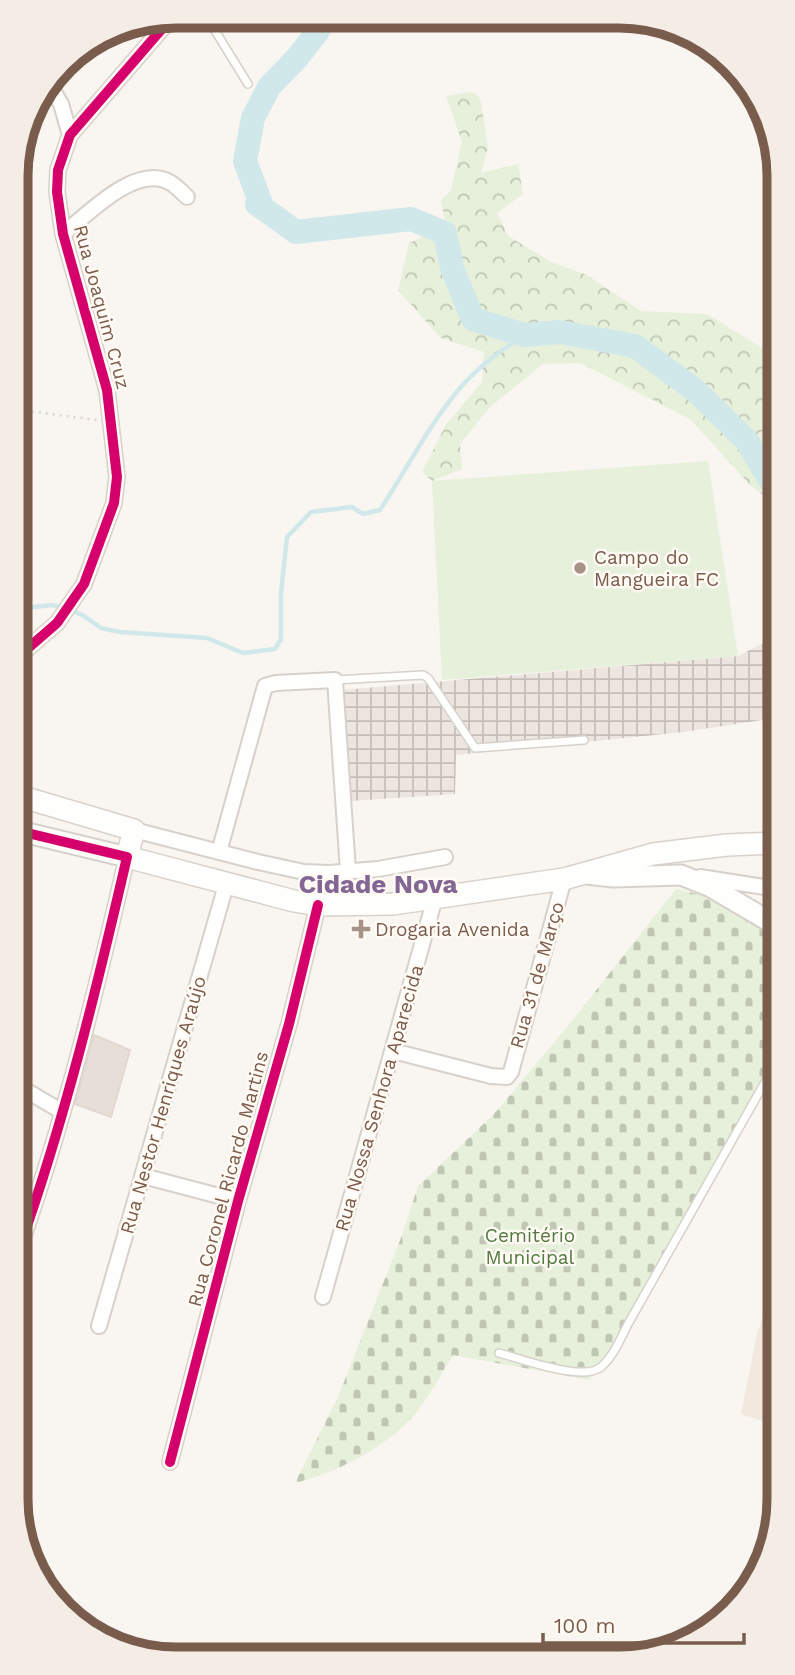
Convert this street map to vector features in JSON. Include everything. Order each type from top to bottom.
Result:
[{"type":"main road","points":[[28,799],[134,830],[127,857],[226,885],[318,905],[393,904],[564,879],[653,854],[767,843]]},
{"type":"street","name":"Rua Joaquim Cruz","points":[[28,648],[57,623],[84,583],[114,503],[117,477],[107,390],[64,234],[57,192],[58,170],[70,135],[163,29]]},
{"type":"street","points":[[54,93],[61,104],[70,135]]},
{"type":"street","points":[[64,234],[131,182],[159,178],[170,182],[187,197]]},
{"type":"street","points":[[219,852],[240,782],[262,691],[269,684],[335,680],[348,871]]},
{"type":"street","points":[[134,830],[304,872],[348,871],[445,857]]},
{"type":"street","points":[[28,833],[127,857],[106,947],[28,1220]]},
{"type":"street","points":[[587,874],[622,877],[681,875],[767,888]]},
{"type":"street","points":[[681,875],[711,887],[767,920]]},
{"type":"street","name":"Rua 31 de Março","points":[[393,1051],[491,1076],[507,1077],[511,1072],[564,879]]},
{"type":"street","name":"Rua Nestor Henriques Araújo","points":[[99,1326],[226,885]]},
{"type":"street","name":"Rua Nossa Senhora Aparecida","points":[[323,1297],[435,898]]},
{"type":"street","name":"Rua Coronel Ricardo Martins","points":[[170,1462],[238,1201],[289,1024],[318,905]]},
{"type":"street","points":[[28,1092],[61,1111]]},
{"type":"street","points":[[143,1176],[238,1201]]},
{"type":"lane","points":[[213,28],[248,84]]},
{"type":"lane","points":[[335,680],[416,675],[428,678],[464,736],[475,748],[584,740]]},
{"type":"lane","points":[[499,1353],[584,1373],[601,1368],[767,1079]]},
{"type":"path","points":[[28,411],[111,422]]},
{"type":"shaded area","points":[[767,642],[767,719],[684,732],[456,755],[455,794],[351,801],[342,690],[738,656]]},
{"type":"shaded area","points":[[767,1305],[767,1423],[741,1414],[757,1334]]},
{"type":"green space","points":[[468,92],[477,94],[481,102],[488,147],[481,173],[518,164],[523,194],[497,213],[508,236],[551,262],[587,275],[641,311],[707,314],[767,351],[767,498],[752,487],[690,419],[580,363],[543,364],[491,406],[460,444],[462,469],[432,481],[422,472],[446,425],[482,382],[484,352],[441,338],[398,290],[409,243],[446,225],[441,201],[451,190],[462,142],[446,96]]},
{"type":"green space","name":"Campo do Mangueira FC","points":[[708,461],[738,656],[442,680],[432,481]]},
{"type":"green space","name":"Cemitério Municipal","points":[[676,889],[711,897],[767,930],[767,1069],[606,1362],[589,1380],[453,1355],[415,1414],[390,1438],[344,1465],[295,1483],[338,1397],[401,1238],[418,1186],[494,1114],[572,1021]]},
{"type":"building","points":[[94,1035],[130,1050],[111,1117],[75,1104]]},
{"type":"waterway","points":[[320,28],[297,58],[269,87],[253,118],[245,161],[261,204],[257,204],[296,232],[411,219],[445,233],[452,268],[473,319],[524,335],[560,332],[635,346],[696,391],[747,441],[767,475]]},
{"type":"waterway","points":[[71,610],[101,628],[120,632],[207,638],[243,653],[275,649],[281,639],[281,593],[287,537],[311,512],[352,507],[363,514],[380,510],[449,401],[483,365],[524,335]]},
{"type":"waterway","points":[[28,608],[51,605],[63,607]]},
{"type":"cycle path","points":[[28,648],[57,623],[84,584],[114,503],[117,477],[107,390],[63,234],[57,192],[58,170],[70,135],[162,29]]},
{"type":"cycle path","points":[[28,833],[127,857],[66,1101],[28,1222]]},
{"type":"cycle path","points":[[170,1462],[238,1201],[289,1024],[318,905]]},
{"type":"place","name":"Campo do Mangueira FC","points":[[580,568]]},
{"type":"place","name":"Drogaria Avenida","points":[[361,929]]},
{"type":"district","name":"Cidade Nova","points":[[378,884]]}]
